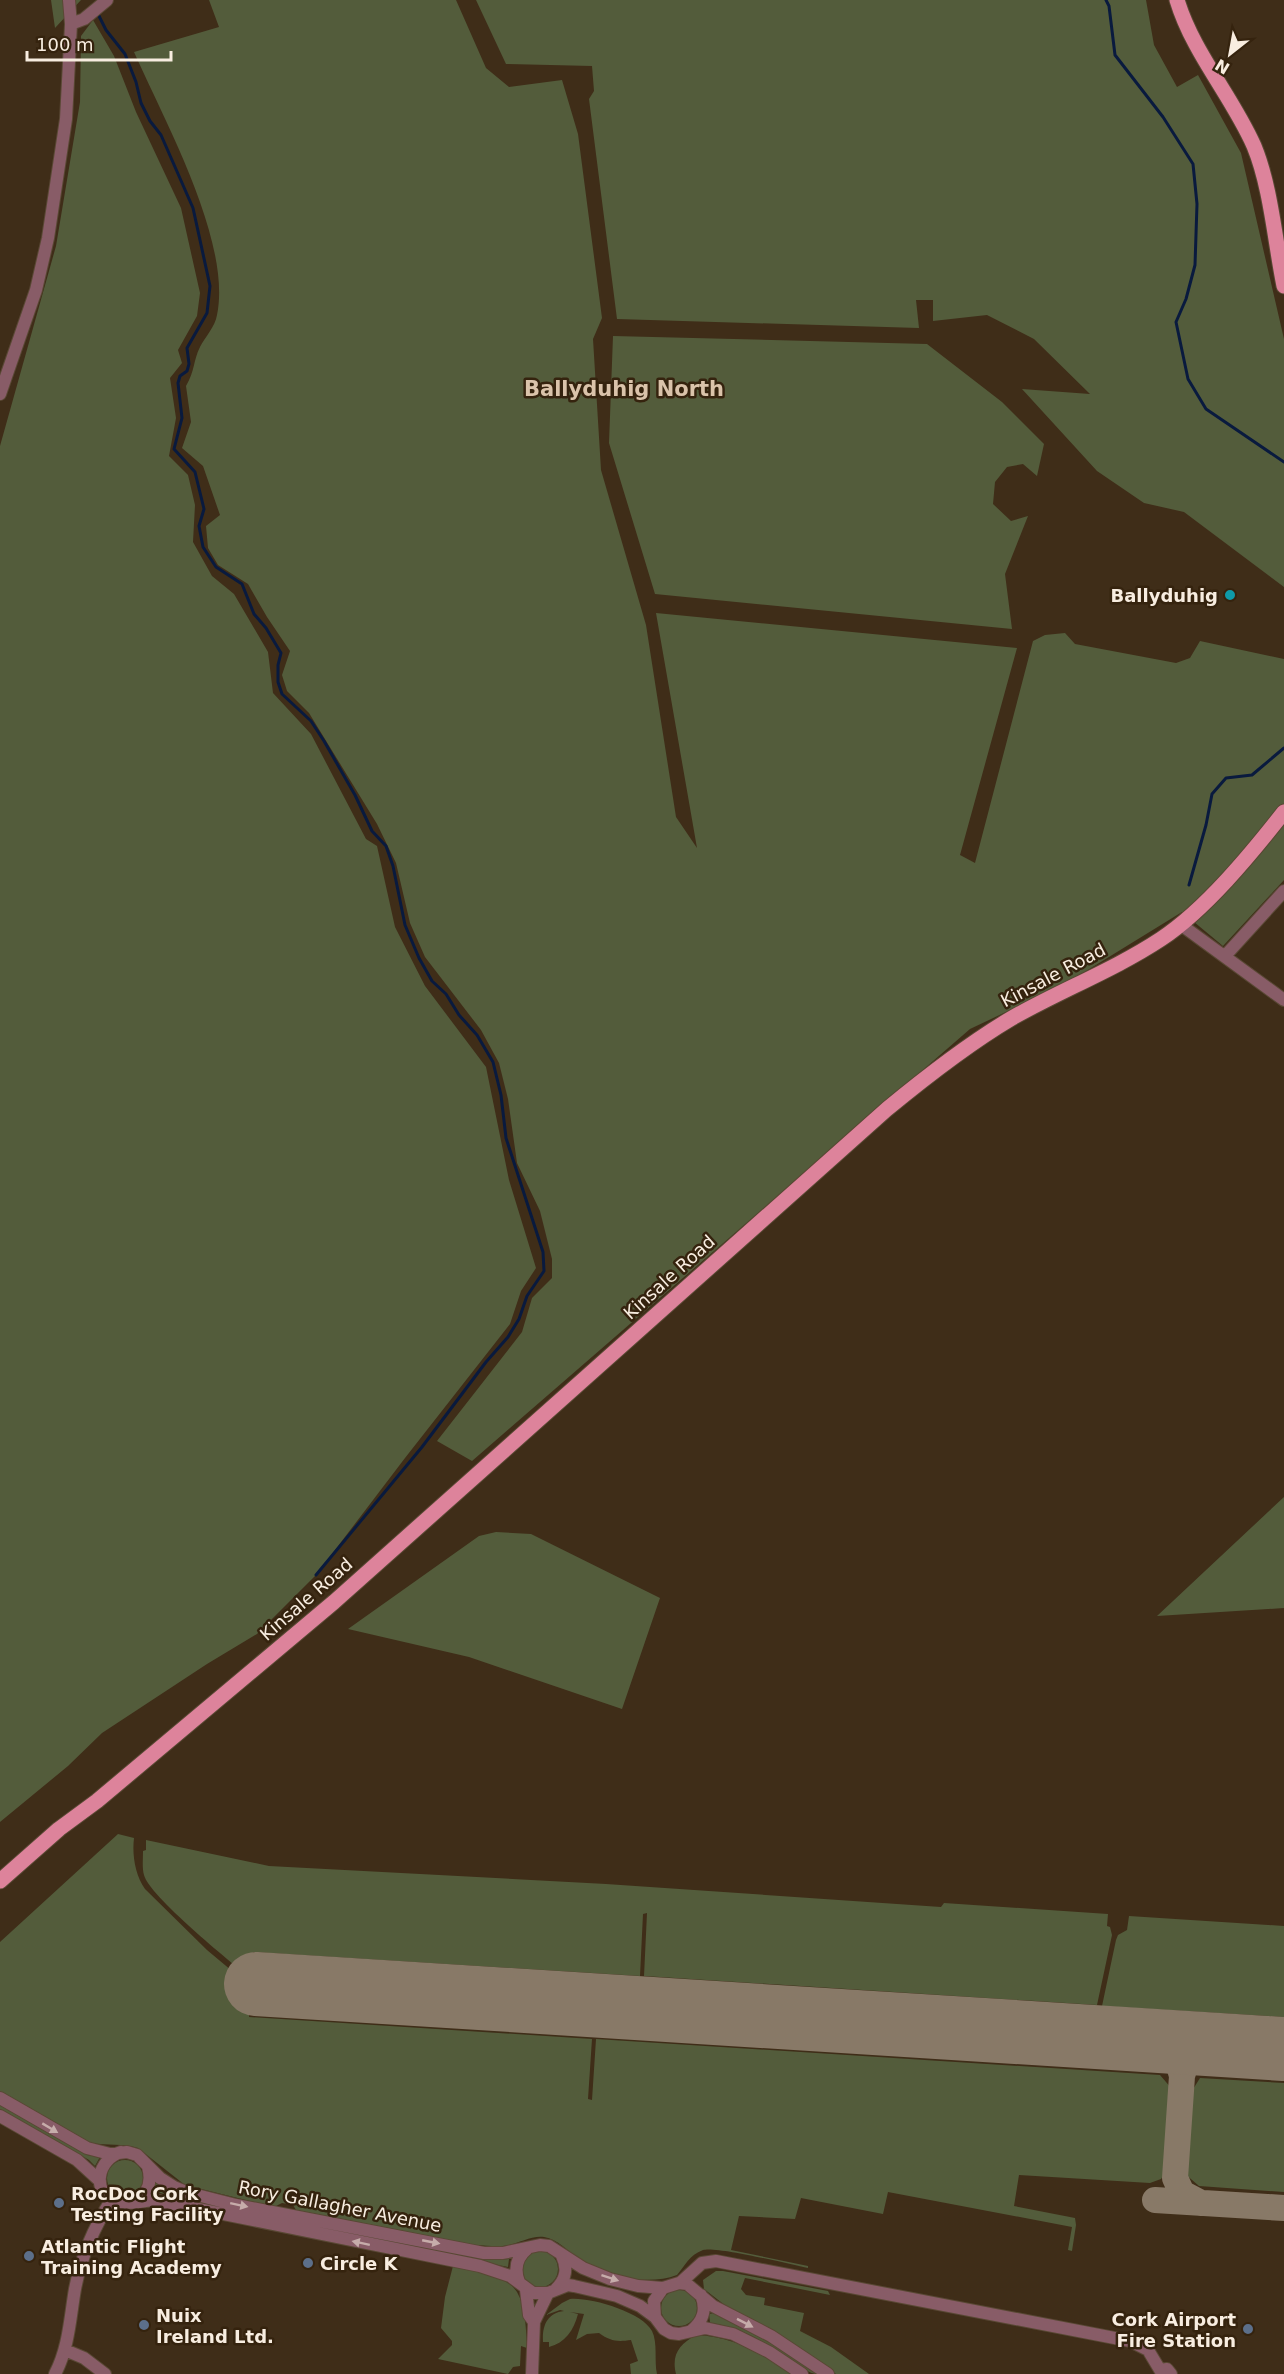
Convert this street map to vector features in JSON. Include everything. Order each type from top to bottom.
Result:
[{"type":"main road","points":[[1177,0],[1201,53],[1227,95],[1254,147],[1262,172],[1284,286]]},
{"type":"main road","name":"Kinsale Road","points":[[0,1881],[59,1829],[97,1801],[334,1602],[870,1124],[933,1071],[1010,1019],[1132,955],[1180,924],[1222,884],[1284,812]]},
{"type":"main road","name":"Kinsale Road","points":[[0,1893],[97,1801]]},
{"type":"street","points":[[0,394],[36,290],[63,150],[71,24],[69,0]]},
{"type":"street","points":[[71,24],[99,7]]},
{"type":"street","points":[[1225,956],[1284,891]]},
{"type":"street","points":[[1180,924],[1284,1000]]},
{"type":"street","name":"Rory Gallagher Avenue","points":[[0,2098],[87,2148],[110,2154],[121,2152],[137,2155],[148,2167],[174,2187],[236,2205],[484,2253],[513,2252],[532,2246],[549,2246],[561,2256],[583,2268],[610,2279],[638,2286],[663,2288],[670,2284],[680,2283]]},
{"type":"street","points":[[0,2116],[77,2160],[99,2181],[106,2195],[112,2199],[98,2220],[83,2257],[65,2350],[55,2374]]},
{"type":"street","points":[[99,2181],[103,2164],[111,2156],[121,2152]]},
{"type":"street","points":[[133,2202],[139,2199],[148,2188],[150,2174],[148,2167]]},
{"type":"street","name":"Rory Gallagher Avenue","points":[[112,2199],[126,2203],[154,2200],[480,2266],[500,2271],[533,2294],[574,2286],[612,2294],[640,2306],[655,2317],[664,2329],[671,2332],[679,2334],[705,2328],[733,2334],[769,2352],[802,2374]]},
{"type":"street","points":[[532,2246],[526,2249],[517,2261],[516,2268],[523,2286],[529,2315],[534,2322]]},
{"type":"street","points":[[532,2374],[534,2322],[552,2291],[561,2284],[566,2270],[561,2256]]},
{"type":"street","points":[[828,2374],[771,2336],[713,2306],[695,2289],[680,2283],[702,2263],[716,2261],[1123,2340],[1148,2350],[1162,2373]]},
{"type":"street","points":[[691,2273],[695,2289],[704,2304],[704,2312],[697,2326],[691,2331]]},
{"type":"street","points":[[655,2317],[654,2301],[663,2288]]},
{"type":"street","points":[[65,2350],[84,2358],[105,2374]]},
{"type":"green space","points":[[51,0],[81,0],[55,28]]},
{"type":"green space","points":[[209,0],[456,0],[486,68],[509,87],[562,80],[578,134],[602,318],[593,339],[601,470],[646,625],[676,817],[697,848],[656,613],[1017,648],[960,855],[975,863],[1033,641],[1045,635],[1065,633],[1075,644],[1176,663],[1190,658],[1200,641],[1284,659],[1284,880],[1223,946],[1182,912],[1065,984],[970,1029],[472,1461],[437,1441],[522,1332],[532,1298],[552,1278],[552,1259],[540,1211],[517,1163],[508,1099],[499,1063],[481,1030],[425,957],[410,923],[396,863],[377,824],[309,713],[287,691],[282,675],[290,651],[248,584],[218,565],[208,548],[206,526],[220,515],[203,466],[182,448],[191,422],[186,386],[198,352],[217,315],[219,286],[215,253],[192,182],[134,52],[219,27]]},
{"type":"green space","points":[[476,0],[1146,0],[1154,45],[1177,87],[1198,75],[1241,153],[1284,339],[1284,587],[1184,512],[1144,503],[1097,471],[1022,389],[1090,394],[1034,339],[987,315],[933,321],[933,300],[916,300],[919,328],[617,319],[589,99],[594,91],[592,66],[506,64]]},
{"type":"green space","points":[[93,20],[114,56],[136,112],[181,208],[200,293],[197,316],[178,350],[182,363],[170,378],[176,418],[169,456],[188,475],[195,505],[193,542],[212,576],[234,594],[268,652],[273,693],[311,734],[366,839],[377,846],[395,927],[425,986],[486,1067],[509,1180],[536,1268],[521,1291],[510,1324],[316,1575],[257,1634],[102,1733],[68,1766],[0,1822],[0,446],[56,246],[80,102],[81,36]]},
{"type":"green space","points":[[613,336],[927,344],[1002,402],[1044,444],[1037,476],[1023,464],[1007,467],[995,482],[993,504],[1011,521],[1028,516],[1005,574],[1012,629],[655,594],[609,443]]},
{"type":"green space","points":[[1284,1497],[1284,1608],[1157,1616]]},
{"type":"green space","points":[[496,1532],[531,1534],[660,1598],[622,1709],[469,1657],[348,1629],[479,1536]]},
{"type":"green space","points":[[118,1834],[134,1838],[135,1865],[145,1889],[207,1950],[250,1986],[249,2017],[592,2039],[588,2099],[592,2100],[596,2039],[1160,2075],[1172,2089],[1166,2171],[1161,2179],[1150,2183],[1019,2175],[1014,2206],[1075,2218],[1072,2251],[1068,2250],[1072,2227],[888,2192],[883,2214],[801,2198],[795,2219],[739,2216],[731,2250],[808,2266],[808,2268],[710,2249],[698,2252],[677,2275],[653,2280],[626,2278],[601,2271],[549,2238],[534,2237],[503,2246],[475,2245],[296,2210],[293,2205],[282,2203],[274,2207],[185,2185],[138,2148],[91,2143],[0,2092],[0,1942]]},
{"type":"green space","points":[[146,1840],[269,1866],[606,1884],[941,1907],[944,1903],[1108,1914],[1107,1926],[1110,1927],[1112,1935],[1097,2005],[644,1976],[647,1913],[643,1914],[640,1976],[253,1952],[251,1979],[175,1913],[149,1885],[143,1869],[143,1851],[146,1850]]},
{"type":"green space","points":[[1129,1916],[1284,1926],[1284,2017],[1102,2006],[1116,1940],[1118,1935],[1127,1930]]},
{"type":"green space","points":[[1200,2078],[1284,2083],[1284,2192],[1199,2186],[1184,2173],[1190,2094]]},
{"type":"green space","points":[[0,2105],[87,2155],[100,2157],[95,2166],[89,2160],[0,2109]]},
{"type":"green space","points":[[125,2160],[138,2165],[143,2178],[138,2191],[125,2196],[112,2191],[107,2178],[112,2165]]},
{"type":"green space","points":[[156,2181],[177,2193],[201,2201],[493,2260],[509,2259],[508,2267],[255,2216],[152,2191]]},
{"type":"green space","points":[[540,2251],[553,2256],[558,2269],[553,2282],[540,2287],[527,2282],[522,2269],[527,2256]]},
{"type":"green space","points":[[453,2266],[479,2271],[498,2278],[512,2286],[517,2292],[524,2312],[527,2348],[521,2346],[520,2366],[513,2367],[508,2374],[438,2359],[452,2345],[452,2341],[441,2328],[445,2297]]},
{"type":"green space","points":[[716,2271],[828,2291],[830,2295],[745,2278],[741,2289],[746,2295],[765,2298],[764,2305],[804,2313],[800,2331],[831,2347],[869,2374],[836,2374],[726,2306],[704,2289],[703,2280]]},
{"type":"green space","points":[[679,2290],[692,2295],[697,2308],[692,2321],[679,2326],[666,2321],[661,2308],[666,2295]]},
{"type":"green space","points":[[570,2299],[590,2300],[615,2307],[646,2324],[654,2336],[657,2374],[631,2374],[630,2364],[638,2361],[631,2340],[614,2340],[599,2333],[587,2334],[576,2340],[584,2314],[570,2312],[578,2314],[568,2335],[560,2342],[549,2347],[549,2342],[543,2342],[543,2331],[547,2321],[553,2314],[564,2311],[560,2310],[546,2315]]},
{"type":"green space","points":[[714,2313],[768,2341],[819,2374],[808,2371],[752,2336],[710,2323],[709,2314]]},
{"type":"green space","points":[[696,2335],[711,2336],[736,2343],[760,2353],[795,2374],[676,2374],[675,2361],[678,2350]]},
{"type":"waterway","points":[[1106,0],[1109,6],[1115,55],[1163,117],[1193,164],[1197,204],[1195,265],[1186,299],[1176,322],[1188,379],[1206,409],[1284,462]]},
{"type":"waterway","points":[[97,12],[106,30],[125,54],[141,103],[150,121],[161,135],[193,208],[210,286],[207,313],[187,348],[189,364],[178,383],[182,418],[174,449],[195,472],[204,509],[199,526],[203,547],[216,567],[242,584],[254,614],[266,628],[281,653],[278,682],[282,694],[311,721],[355,795],[372,831],[386,846],[393,866],[405,925],[419,958],[432,981],[446,994],[459,1015],[477,1035],[493,1062],[501,1095],[506,1138],[543,1252],[544,1271],[527,1296],[519,1319],[508,1337],[486,1362],[422,1447],[316,1575]]},
{"type":"waterway","points":[[1189,885],[1212,794],[1226,778],[1252,775],[1284,748]]},
{"type":"taxiway","points":[[1147,2041],[1166,2049],[1174,2057],[1180,2069],[1182,2076],[1175,2178],[1182,2193],[1201,2203]]},
{"type":"taxiway","points":[[1182,2076],[1194,2055],[1217,2045]]},
{"type":"taxiway","points":[[1155,2200],[1284,2208]]},
{"type":"runway","points":[[256,1984],[1284,2049]]},
{"type":"place","name":"Ballyduhig","points":[[1230,595]]},
{"type":"place","name":"RocDoc Cork Testing Facility","points":[[59,2203]]},
{"type":"place","name":"Atlantic Flight Training Academy","points":[[29,2256]]},
{"type":"place","name":"Circle K","points":[[308,2263]]},
{"type":"place","name":"Nuix Ireland Ltd.","points":[[144,2325]]},
{"type":"place","name":"Cork Airport Fire Station","points":[[1248,2329]]},
{"type":"district","name":"Ballyduhig North","points":[[624,389]]}]
